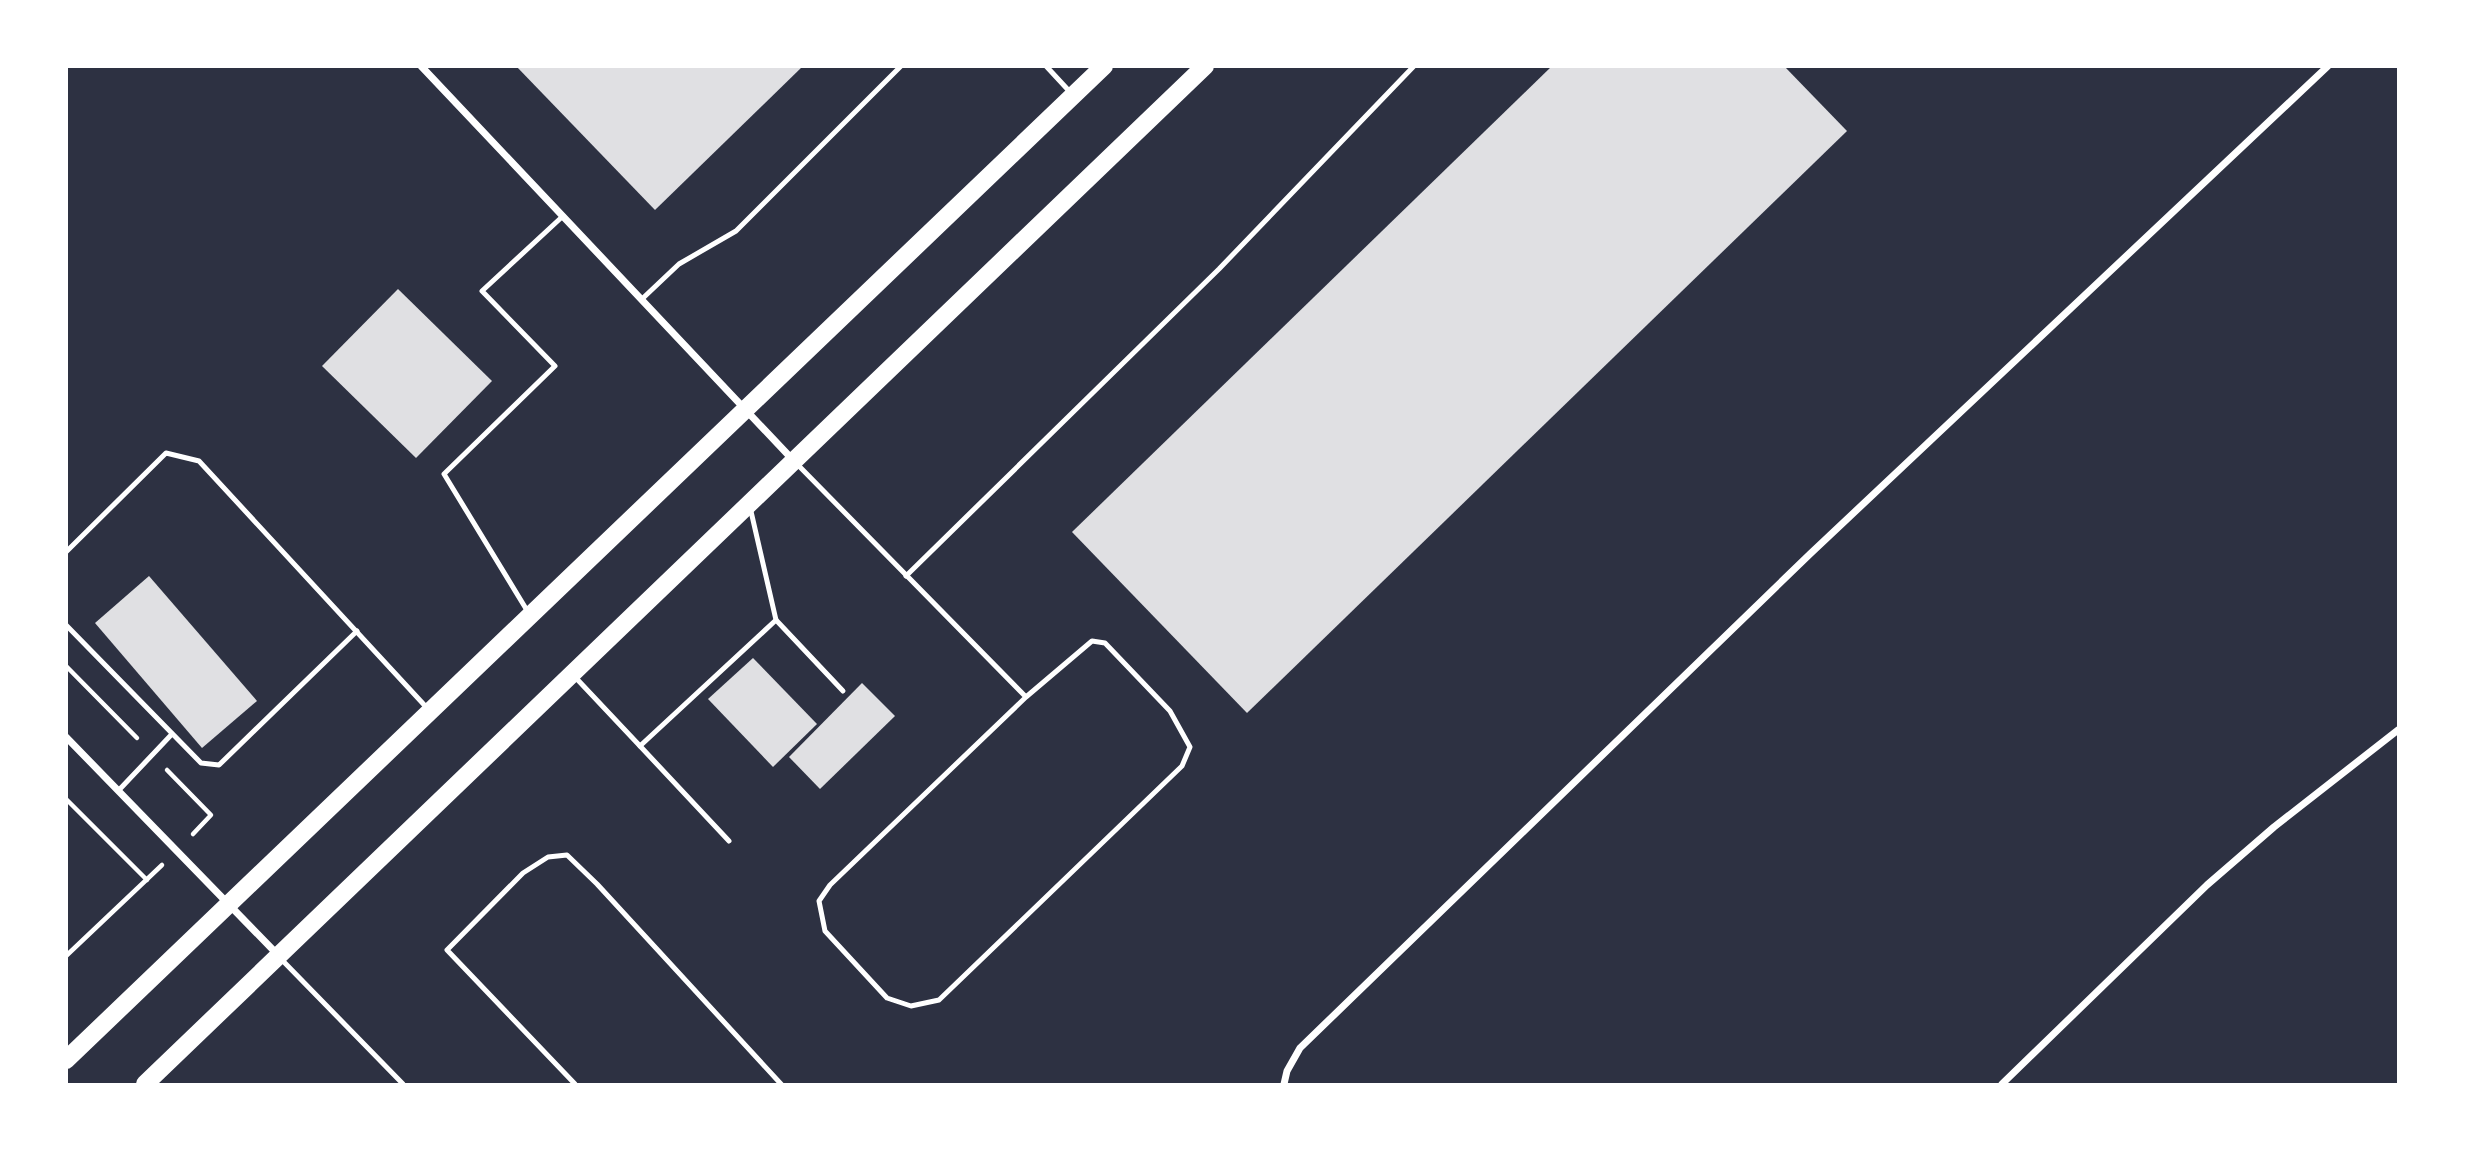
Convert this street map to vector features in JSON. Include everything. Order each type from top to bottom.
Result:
[{"type":"main road","points":[[66,1060],[1104,66]]},
{"type":"main road","points":[[145,1084],[1205,66]]},
{"type":"street","points":[[421,66],[794,461]]},
{"type":"street","points":[[1283,1084],[1300,1048],[1810,554],[2328,66]]},
{"type":"street","points":[[2003,1084],[2207,885],[2274,827],[2399,730]]},
{"type":"street","points":[[66,737],[278,956]]},
{"type":"lane","points":[[642,299],[679,264],[736,231],[901,66]]},
{"type":"lane","points":[[1046,66],[1074,95]]},
{"type":"lane","points":[[906,576],[1219,269],[1414,66]]},
{"type":"lane","points":[[530,616],[444,474],[555,366],[482,290],[563,216]]},
{"type":"lane","points":[[66,552],[166,453],[199,461],[430,711]]},
{"type":"lane","points":[[794,461],[1026,697]]},
{"type":"lane","points":[[749,504],[776,620],[843,691]]},
{"type":"lane","points":[[640,746],[776,620]]},
{"type":"lane","points":[[66,625],[201,763],[219,765],[357,631]]},
{"type":"lane","points":[[1092,641],[1105,643],[1170,711],[1190,747],[1182,766],[939,1000],[911,1006],[887,998],[825,931],[819,901],[830,885],[1026,697],[1092,641]]},
{"type":"lane","points":[[572,674],[729,841]]},
{"type":"lane","points":[[119,790],[172,734]]},
{"type":"lane","points":[[575,1084],[447,950],[523,873],[548,857],[567,855],[597,884],[781,1084]]},
{"type":"lane","points":[[278,956],[403,1084]]},
{"type":"path","points":[[66,799],[147,880]]},
{"type":"building","points":[[516,66],[803,66],[655,210]]},
{"type":"building","points":[[1552,66],[1784,66],[1847,131],[1247,713],[1072,532]]},
{"type":"building","points":[[398,289],[492,381],[416,458],[322,366]]},
{"type":"building","points":[[149,576],[257,701],[202,748],[95,623]]},
{"type":"building","points":[[753,658],[817,724],[773,767],[708,699]]},
{"type":"building","points":[[862,683],[895,716],[820,789],[789,757]]}]
